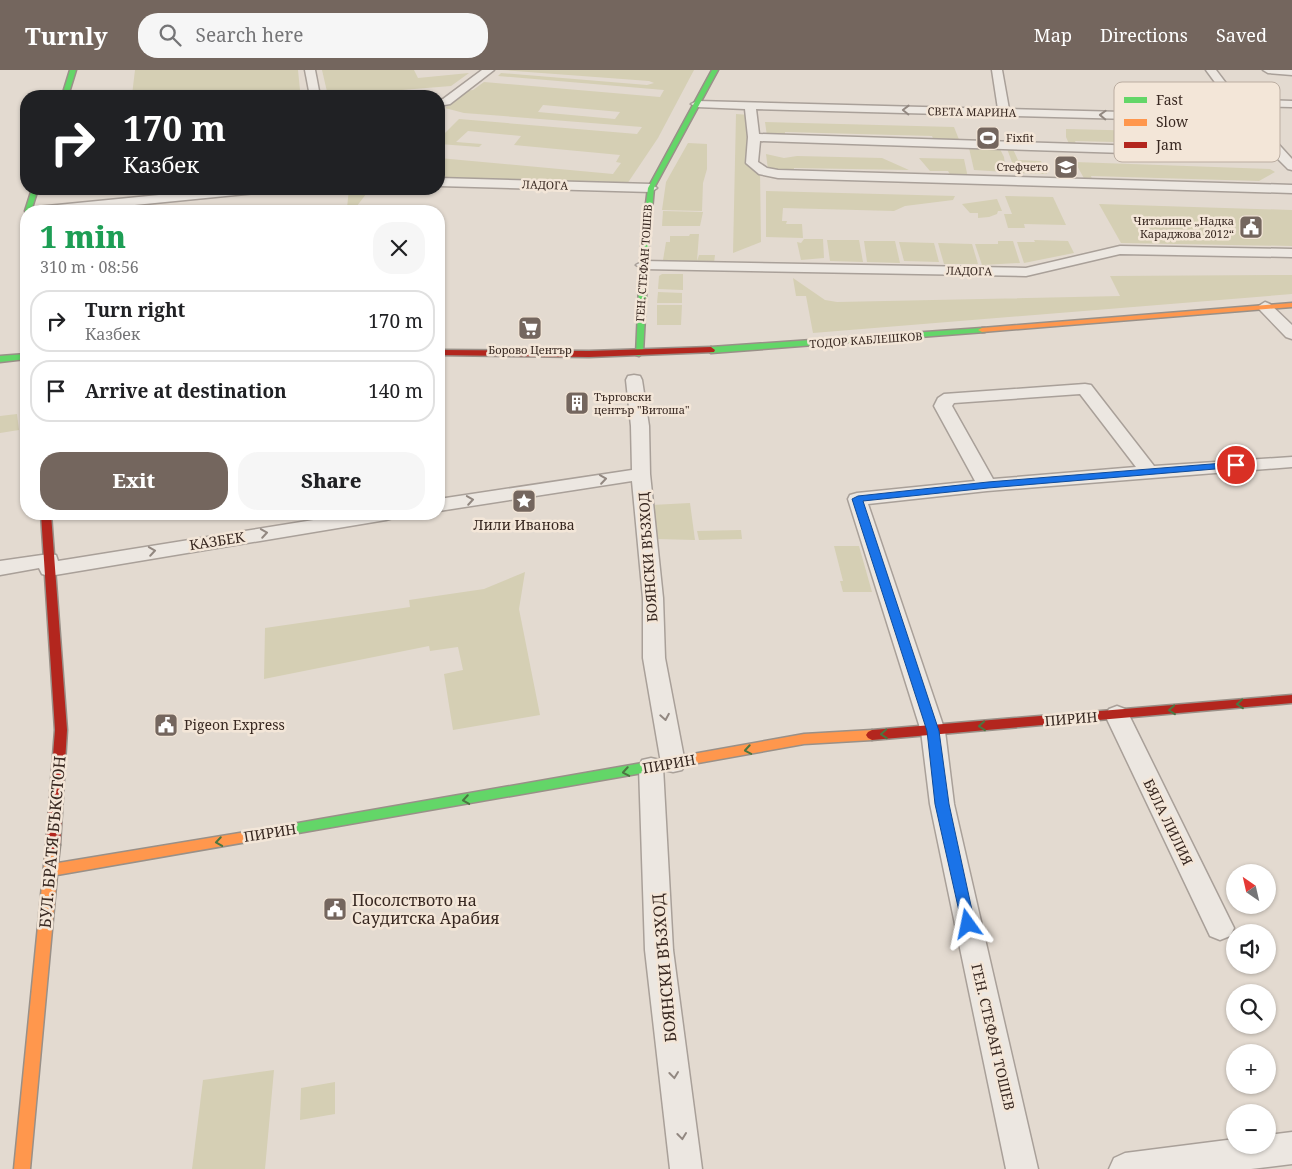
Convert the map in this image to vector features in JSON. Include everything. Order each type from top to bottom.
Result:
[{"type":"street","points":[[66,90],[73,70]]},
{"type":"street","points":[[310,70],[314,90]]},
{"type":"street","points":[[445,102],[489,70]]},
{"type":"street","name":"ГЕН. СТЕФАН ТОШЕВ","points":[[639,353],[643,265],[651,188],[715,70]]},
{"type":"street","points":[[997,70],[1004,112]]},
{"type":"street","points":[[1211,70],[1220,82]]},
{"type":"street","points":[[1268,70],[1292,72]]},
{"type":"street","name":"СВЕТА МАРИНА","points":[[697,104],[1114,115]]},
{"type":"street","points":[[750,106],[754,137],[752,163],[763,171],[778,174],[1292,189]]},
{"type":"street","points":[[754,137],[1114,149]]},
{"type":"street","points":[[1281,154],[1292,166]]},
{"type":"street","name":"ЛАДОГА","points":[[445,182],[651,188]]},
{"type":"street","points":[[97,205],[196,195]]},
{"type":"street","name":"ЛАДОГА","points":[[643,265],[1026,272],[1120,250],[1292,253]]},
{"type":"street","name":"ТОДОР КАБЛЕШКОВ","points":[[445,353],[639,353],[841,342],[1292,305]]},
{"type":"street","points":[[1265,308],[1292,334]]},
{"type":"street","points":[[0,360],[20,358]]},
{"type":"street","name":"БОЯНСКИ ВЪЗХОД","points":[[634,380],[640,426],[641,474],[653,593],[654,658],[662,765],[659,950],[686,1169]]},
{"type":"street","points":[[1149,472],[1086,389],[950,398],[944,402],[943,406],[988,485],[1292,462]]},
{"type":"street","points":[[445,504],[641,474]]},
{"type":"street","name":"ГЕН. СТЕФАН ТОШЕВ","points":[[988,485],[858,499],[933,731],[942,804],[1022,1169]]},
{"type":"street","name":"БУЛ. БРАТЯ БЪКСТОН","points":[[22,1169],[51,870],[61,730],[46,520]]},
{"type":"street","name":"КАЗБЕК","points":[[0,568],[49,564],[346,520]]},
{"type":"street","name":"ПИРИН","points":[[51,870],[804,739],[933,731],[1292,699]]},
{"type":"street","name":"БЯЛА ЛИЛИЯ","points":[[1117,715],[1220,928]]},
{"type":"street","points":[[1125,1169],[1292,1148]]},
{"type":"shaded area","points":[[135,70],[298,70],[300,90],[133,90]]},
{"type":"shaded area","points":[[322,70],[414,70],[418,78],[469,73],[451,86],[402,90],[327,90]]},
{"type":"shaded area","points":[[502,70],[694,70],[658,138],[627,184],[606,186],[445,180],[445,159],[613,174],[621,163],[616,162],[620,155],[514,145],[521,136],[468,131],[456,142],[482,144],[479,147],[445,144],[445,133],[459,119],[637,134],[642,127],[464,113],[445,108],[464,91],[473,90],[484,82],[660,97],[664,90],[498,76],[501,73],[647,85],[654,83],[649,81]],"holes":[[[543,105],[620,112],[615,119],[538,112]]]},
{"type":"shaded area","points":[[736,114],[750,115],[752,137],[760,171],[761,242],[733,253]]},
{"type":"shaded area","points":[[765,122],[954,127],[960,142],[934,141],[932,136],[785,132],[785,137],[767,136]]},
{"type":"shaded area","points":[[1066,129],[1114,130],[1114,142],[1075,141],[1077,146],[1070,146],[1066,137]]},
{"type":"shaded area","points":[[688,143],[707,144],[707,169],[703,183],[702,211],[662,210],[666,182]]},
{"type":"shaded area","points":[[1006,146],[1012,147],[1018,160],[1041,161],[1047,174],[1016,173]]},
{"type":"shaded area","points":[[969,148],[1000,149],[1004,157],[1006,172],[974,170]]},
{"type":"shaded area","points":[[766,154],[784,158],[797,156],[882,158],[909,170],[794,168],[793,173],[768,170]]},
{"type":"shaded area","points":[[919,158],[964,159],[968,178],[952,178],[948,171],[930,171]]},
{"type":"shaded area","points":[[1075,162],[1270,169],[1275,172],[1259,181],[1091,176],[1093,182],[1086,182]]},
{"type":"shaded area","points":[[766,191],[955,196],[953,200],[905,206],[894,211],[783,208],[782,221],[787,221],[786,224],[802,224],[803,238],[766,237]]},
{"type":"shaded area","points":[[348,195],[365,195],[358,205],[347,205]]},
{"type":"shaded area","points":[[1005,196],[1053,197],[1066,225],[1024,224],[1025,228],[1008,228],[1004,214],[1012,214]]},
{"type":"shaded area","points":[[997,199],[1002,211],[998,211],[997,214],[989,217],[978,218],[978,213],[970,213],[962,204]]},
{"type":"shaded area","points":[[1099,204],[1292,210],[1292,246],[1121,243]]},
{"type":"shaded area","points":[[663,211],[703,212],[700,226],[662,226]]},
{"type":"shaded area","points":[[690,234],[699,234],[697,261],[699,255],[715,255],[714,263],[666,262],[663,260],[666,242],[670,242],[670,236],[689,236]]},
{"type":"shaded area","points":[[804,239],[823,239],[824,258],[801,260],[797,242],[801,243]]},
{"type":"shaded area","points":[[827,240],[859,240],[863,262],[830,261]]},
{"type":"shaded area","points":[[1034,240],[1068,241],[1074,253],[1024,263],[1017,242],[1035,242]]},
{"type":"shaded area","points":[[864,241],[895,241],[900,263],[867,262]]},
{"type":"shaded area","points":[[998,241],[1013,241],[1020,263],[982,265],[975,244],[998,244]]},
{"type":"shaded area","points":[[899,242],[934,243],[939,262],[904,261]]},
{"type":"shaded area","points":[[938,243],[972,244],[978,264],[944,264]]},
{"type":"shaded area","points":[[662,274],[683,274],[683,290],[658,289],[659,276]]},
{"type":"shaded area","points":[[1292,275],[1292,294],[813,333],[806,296],[796,296],[793,278],[825,300],[837,302],[1120,296],[1110,276]]},
{"type":"shaded area","points":[[658,292],[682,293],[682,303],[657,303]]},
{"type":"shaded area","points":[[657,305],[682,305],[681,325],[657,325]]},
{"type":"shaded area","points":[[17,414],[19,430],[0,433],[0,416]]},
{"type":"shaded area","points":[[690,503],[695,540],[657,539],[652,505]]},
{"type":"shaded area","points":[[741,530],[742,539],[699,540],[697,531]]},
{"type":"shaded area","points":[[834,546],[859,546],[872,592],[843,592],[840,581],[843,581]]},
{"type":"shaded area","points":[[525,572],[519,609],[540,715],[453,730],[444,674],[463,670],[458,647],[430,651],[429,646],[264,679],[265,628],[410,607],[409,600],[484,589]]},
{"type":"shaded area","points":[[274,1070],[265,1169],[192,1169],[203,1080]]},
{"type":"shaded area","points":[[335,1082],[335,1114],[300,1120],[301,1088]]},
{"type":"traffic: fast","points":[[67,90],[73,70]]},
{"type":"traffic: fast","points":[[639,353],[645,242],[651,188],[715,70]]},
{"type":"traffic: fast","points":[[30,205],[33,195]]},
{"type":"traffic: fast","points":[[711,350],[982,330]]},
{"type":"traffic: fast","points":[[0,359],[20,357]]},
{"type":"traffic: fast","points":[[281,831],[648,767]]},
{"type":"traffic: slow","points":[[982,330],[1292,305]]},
{"type":"traffic: slow","points":[[648,767],[804,739],[872,735]]},
{"type":"traffic: slow","points":[[51,870],[281,831]]},
{"type":"traffic: slow","points":[[22,1169],[53,845]]},
{"type":"traffic: jam","points":[[445,353],[589,354],[711,350]]},
{"type":"traffic: jam","points":[[46,520],[61,730],[53,845]]},
{"type":"traffic: jam","points":[[872,735],[1292,699]]},
{"type":"place","name":"Fixfit","points":[[988,138]]},
{"type":"place","name":"Стефчето","points":[[1066,167]]},
{"type":"place","name":"Читалище „Надка Караджова 2012“","points":[[1251,227]]},
{"type":"place","name":"Борово Център","points":[[530,328]]},
{"type":"place","name":"Търговски център \"Витоша\"","points":[[577,403]]},
{"type":"place","name":"Лили Иванова","points":[[524,501]]},
{"type":"place","name":"Pigeon Express","points":[[166,725]]},
{"type":"place","name":"Посолството на Саудитска Арабия","points":[[335,909]]},
{"type":"route","points":[[968,924],[942,804],[933,731],[868,536],[858,499],[988,485],[1236,465]]}]
